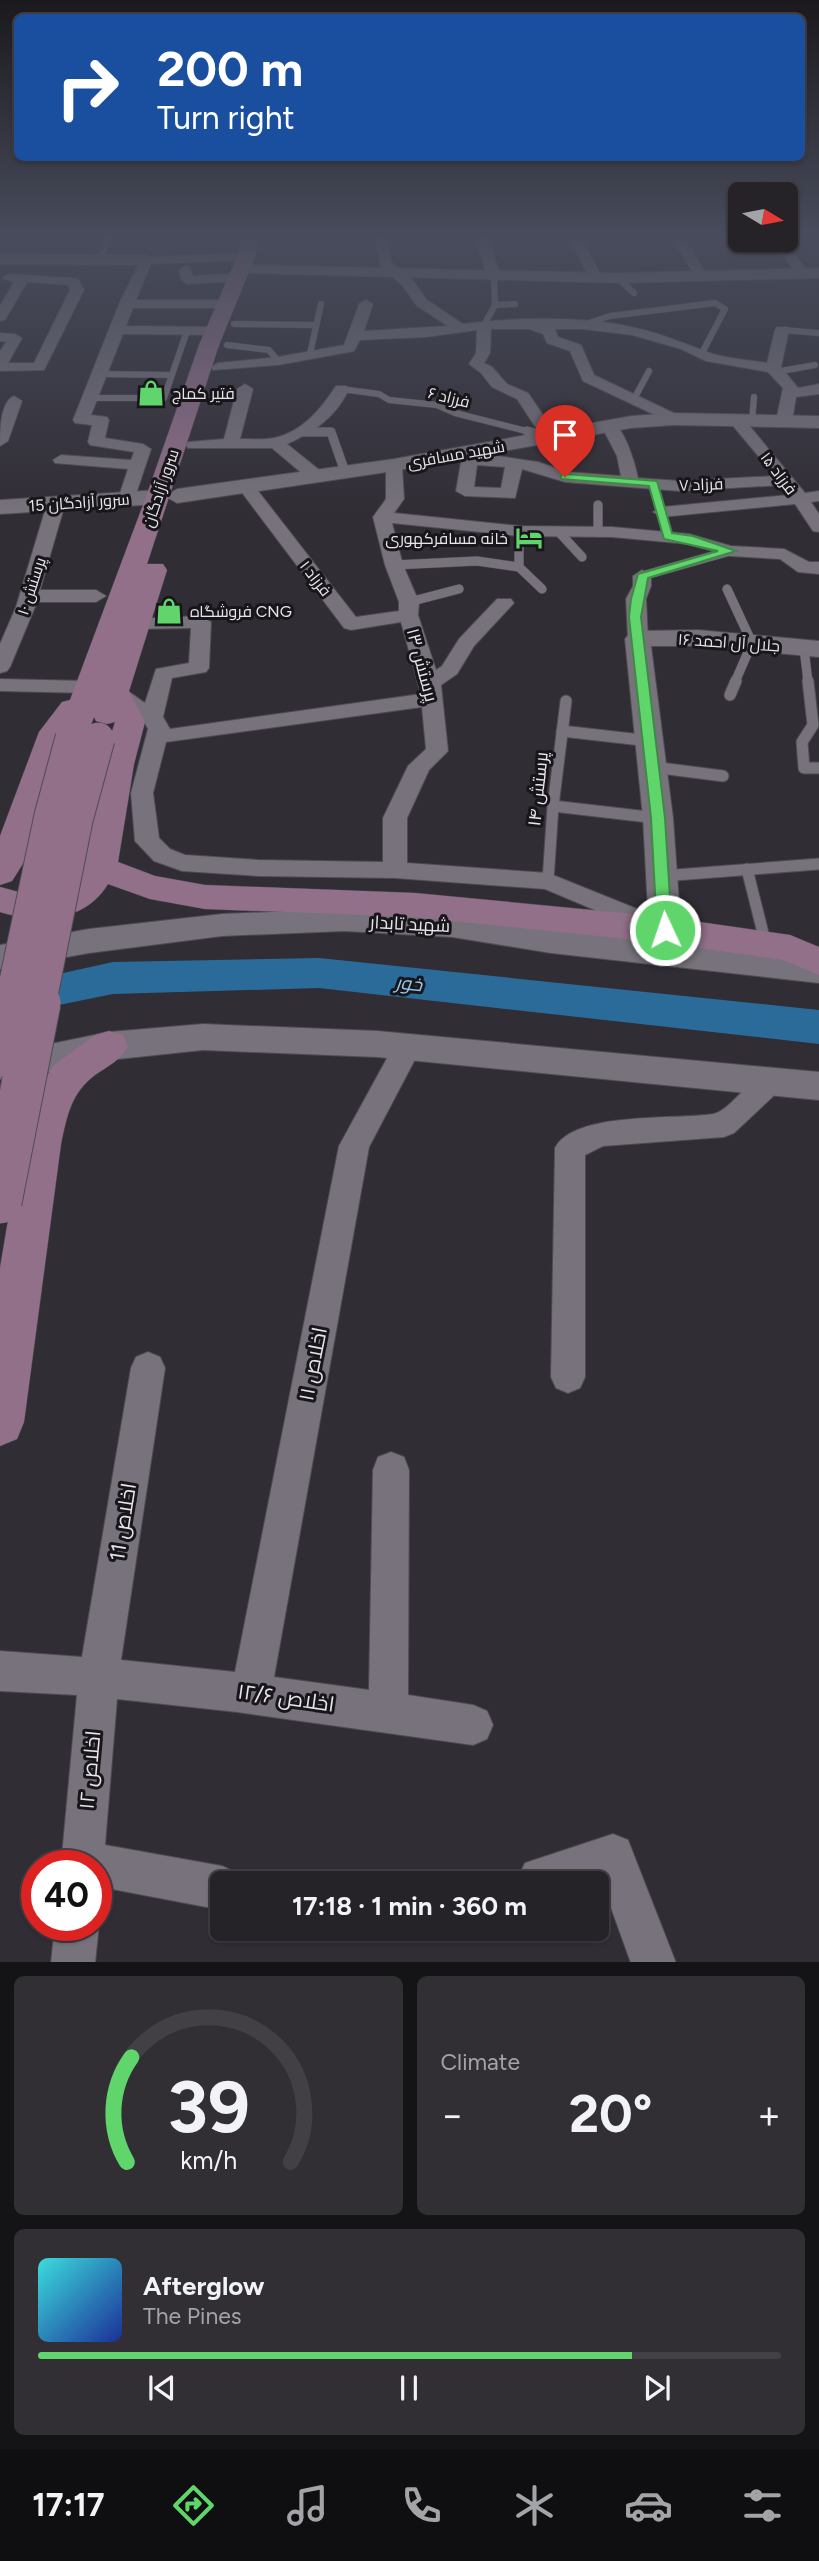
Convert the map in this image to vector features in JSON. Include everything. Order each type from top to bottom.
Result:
[{"type":"main road","name":"سرور آزادگان","points":[[85,738],[224,331]]},
{"type":"main road","name":"سرور آزادگان","points":[[101,689],[138,623],[168,496],[194,445],[221,340]]},
{"type":"main road","points":[[0,873],[7,862],[54,732],[101,689],[130,722],[118,764],[100,868],[91,887],[72,901],[46,907],[16,906],[0,899]]},
{"type":"main road","points":[[0,1055],[48,830],[85,738]]},
{"type":"main road","points":[[0,1202],[76,820],[85,738]]},
{"type":"main road","points":[[100,868],[150,887],[205,897],[415,905],[665,930],[790,948],[819,962]]},
{"type":"main road","points":[[0,1422],[40,1144],[56,1089],[77,1065],[109,1046]]},
{"type":"main road","points":[[0,1100],[26,1110],[33,1119],[40,1144]]},
{"type":"street","points":[[0,337],[15,338],[0,365],[39,367],[57,331]]},
{"type":"street","points":[[116,331],[81,420],[101,420],[96,442],[143,449],[127,499]]},
{"type":"street","points":[[156,331],[187,331],[221,340]]},
{"type":"street","points":[[196,331],[278,361],[349,348],[357,331]]},
{"type":"street","points":[[355,336],[448,331]]},
{"type":"street","points":[[484,331],[483,353],[475,364],[487,370],[489,377],[507,391],[523,396],[550,437]]},
{"type":"street","points":[[548,331],[552,340],[576,348],[588,378],[674,419]]},
{"type":"street","points":[[630,331],[711,358],[774,370],[791,387],[784,421]]},
{"type":"street","points":[[774,370],[782,331]]},
{"type":"street","points":[[231,444],[245,389]]},
{"type":"street","points":[[194,445],[276,443],[302,432],[327,412],[341,389]]},
{"type":"street","points":[[790,394],[819,389]]},
{"type":"street","points":[[0,441],[4,417],[14,401]]},
{"type":"street","name":"شهید مسافری","points":[[168,496],[459,457],[610,425],[674,419],[819,422]]},
{"type":"street","name":"فرزاد ۱۵","points":[[745,421],[789,480],[819,527]]},
{"type":"street","points":[[610,425],[625,456],[631,482]]},
{"type":"street","points":[[276,443],[317,477]]},
{"type":"street","points":[[459,457],[465,491],[509,494],[514,465]]},
{"type":"street","name":"فرزاد ۷","points":[[459,457],[552,469],[565,477],[680,486],[789,480]]},
{"type":"street","points":[[61,460],[139,465]]},
{"type":"street","points":[[382,517],[395,499],[394,465]]},
{"type":"street","points":[[653,484],[668,536]]},
{"type":"street","name":"فرزاد ۱","points":[[245,486],[351,624],[409,609]]},
{"type":"street","name":"سرور آزادگان 15","points":[[0,507],[168,496]]},
{"type":"street","points":[[662,512],[819,496]]},
{"type":"street","name":"پرستش ۱۰","points":[[0,667],[28,601],[56,503]]},
{"type":"street","points":[[382,517],[519,531],[598,531],[668,536],[730,551],[784,554],[805,568],[819,568]]},
{"type":"street","name":"پرستش ۱۳","points":[[382,517],[432,691],[437,751],[419,765],[395,818],[395,870]]},
{"type":"street","points":[[138,623],[201,622],[199,668],[163,673],[142,793],[147,841],[162,855],[182,863],[258,869],[395,870],[548,881],[665,930],[658,818],[635,617],[642,576]]},
{"type":"street","points":[[0,608],[28,601],[96,596]]},
{"type":"street","points":[[0,685],[101,689],[155,727],[432,691],[450,670],[466,642],[504,603]]},
{"type":"street","name":"جلال آل احمد ۱۶","points":[[638,639],[698,638],[812,649]]},
{"type":"street","name":"شهید تابدار","points":[[0,957],[89,941],[222,925],[344,920],[452,926],[551,941],[819,971]]},
{"type":"street","points":[[0,1069],[109,1046],[203,1037],[407,1048],[819,1086]]},
{"type":"street","name":"اخلاص ۱۱","points":[[251,1692],[354,1146],[407,1048]]},
{"type":"street","points":[[568,1377],[570,1148],[599,1134],[724,1125],[772,1080]]},
{"type":"street","name":"اخلاص 11","points":[[99,1675],[148,1368]]},
{"type":"street","points":[[388,1713],[391,1470]]},
{"type":"street","name":"اخلاص ۱۲/۶","points":[[0,1671],[99,1675],[251,1692],[473,1725]]},
{"type":"street","name":"اخلاص ۱۲","points":[[83,1850],[99,1675]]},
{"type":"street","points":[[563,1871],[613,1856],[654,1962]]},
{"type":"street","points":[[112,1869],[210,1886]]},
{"type":"street","points":[[73,1962],[75,1941]]},
{"type":"lane","points":[[89,398],[164,398],[187,331]]},
{"type":"lane","points":[[221,340],[281,331]]},
{"type":"lane","points":[[310,354],[315,331]]},
{"type":"lane","points":[[702,353],[714,331]]},
{"type":"lane","points":[[789,331],[819,333]]},
{"type":"lane","points":[[221,340],[269,350],[278,361]]},
{"type":"lane","points":[[774,370],[815,365]]},
{"type":"lane","points":[[634,399],[649,371]]},
{"type":"lane","points":[[99,374],[171,375]]},
{"type":"lane","name":"فرزاد ۶","points":[[341,389],[379,394],[389,400],[437,405],[455,413],[550,437]]},
{"type":"lane","points":[[745,421],[754,397]]},
{"type":"lane","points":[[302,432],[331,432],[345,472]]},
{"type":"lane","points":[[598,505],[598,531]]},
{"type":"lane","points":[[519,531],[519,567]]},
{"type":"lane","points":[[558,531],[582,557]]},
{"type":"lane","points":[[642,576],[730,551]]},
{"type":"lane","points":[[394,565],[477,561],[519,567],[542,590]]},
{"type":"lane","points":[[409,609],[458,589]]},
{"type":"lane","points":[[727,589],[752,643],[730,695]]},
{"type":"lane","points":[[812,649],[813,725],[802,743],[804,768],[819,768]]},
{"type":"lane","name":"پرستش ۱۴","points":[[548,881],[553,806],[566,701]]},
{"type":"lane","points":[[562,731],[723,776]]},
{"type":"lane","points":[[553,806],[658,818]]},
{"type":"lane","points":[[662,876],[819,864]]},
{"type":"lane","points":[[747,869],[766,945]]},
{"type":"waterway","name":"خور","points":[[3,1002],[113,978],[319,973],[819,1027]]},
{"type":"place","name":"فتیر کماج","points":[[151,393]]},
{"type":"place","name":"خانه مسافرکهوری","points":[[529,538]]},
{"type":"place","name":"فروشگاه CNG","points":[[169,611]]},
{"type":"route","points":[[565,477],[653,484],[668,536],[730,551],[642,576],[642,586],[636,599],[635,617],[658,818],[665,930]]}]
